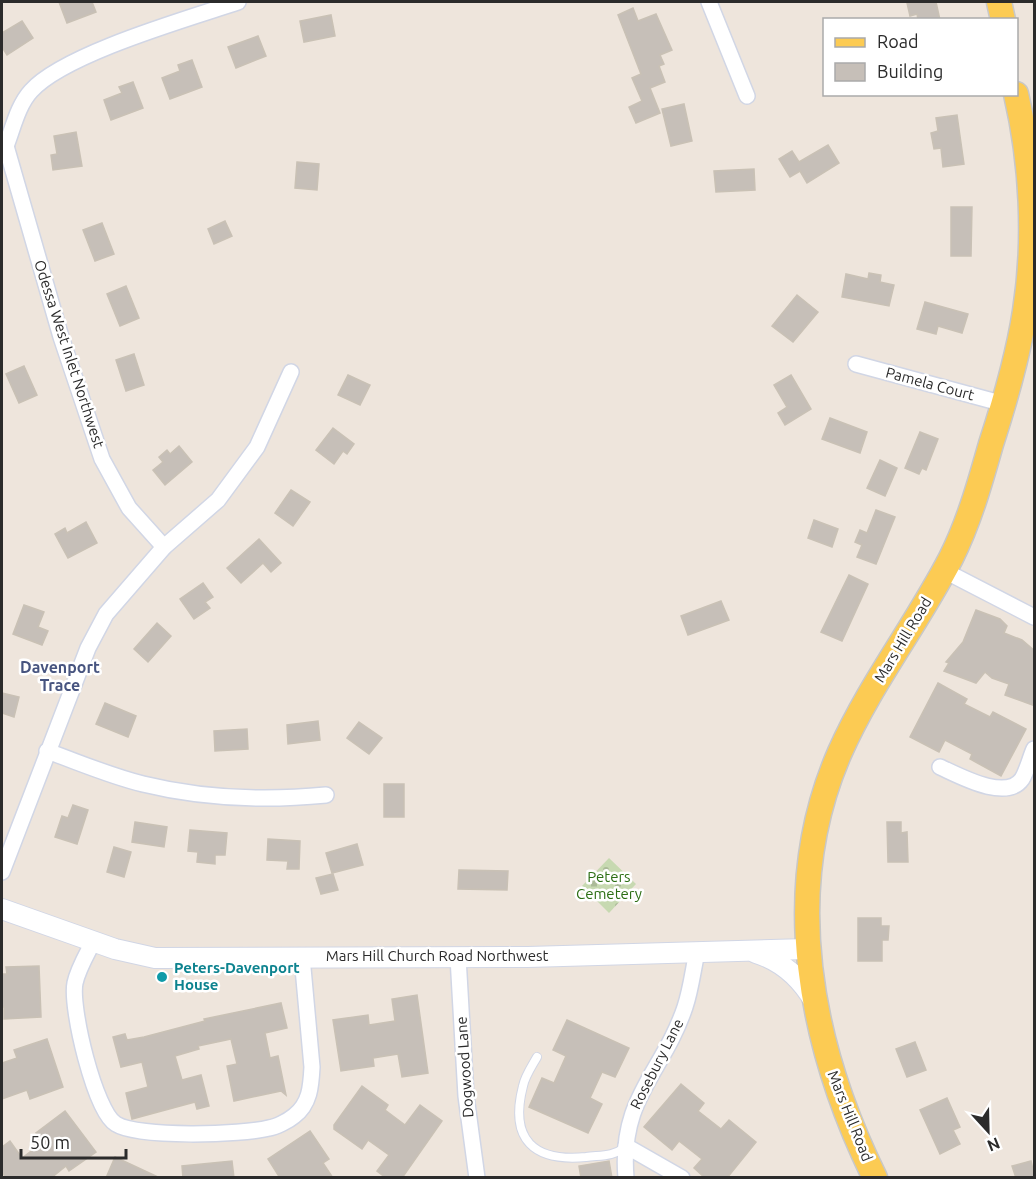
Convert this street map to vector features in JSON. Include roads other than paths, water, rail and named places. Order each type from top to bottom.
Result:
[{"type":"main road","points":[[999,2],[1003,18]]},
{"type":"main road","name":"Mars Hill Road","points":[[875,1178],[833,1079],[814,1000],[807,949],[810,856],[829,780],[865,703],[943,570],[970,515],[1004,404],[1016,359],[1028,289],[1028,168],[1016,96]]},
{"type":"street","points":[[4,146],[29,93],[46,77],[97,53],[238,2]]},
{"type":"street","points":[[709,2],[747,96]]},
{"type":"street","name":"Odessa West Inlet Northwest","points":[[4,146],[58,327],[102,459],[129,508],[164,547]]},
{"type":"street","name":"Pamela Court","points":[[856,364],[1004,404]]},
{"type":"street","points":[[2,872],[88,648],[106,614],[164,547],[218,500],[256,447],[291,372]]},
{"type":"street","points":[[943,570],[1035,617]]},
{"type":"street","points":[[940,767],[977,784],[997,788],[1014,786],[1021,780],[1035,749]]},
{"type":"street","points":[[47,751],[141,784],[207,797],[277,800],[326,795]]},
{"type":"street","name":"Mars Hill Church Road Northwest","points":[[2,909],[93,942],[155,958],[458,957],[807,949]]},
{"type":"street","points":[[93,942],[74,984],[77,1016],[91,1079],[104,1114],[115,1124],[135,1132],[176,1134],[270,1128],[293,1117],[305,1104],[311,1086],[312,1067],[302,957]]},
{"type":"street","points":[[747,951],[773,958],[801,981],[814,1000]]},
{"type":"street","name":"Rosebury Lane","points":[[626,1178],[626,1146],[633,1108],[685,1007],[697,952]]},
{"type":"street","name":"Dogwood Lane","points":[[458,957],[466,1096],[477,1178]]},
{"type":"street","points":[[626,1146],[682,1178]]},
{"type":"lane","points":[[537,1057],[523,1086],[520,1119],[528,1144],[542,1155],[566,1159],[616,1154],[626,1146]]},
{"type":"place","name":"Peters-Davenport House","points":[[162,977]]},
{"type":"district","name":"Davenport Trace","points":[[60,676]]},
{"type":"park label","name":"Peters Cemetery","points":[[609,886]]}]
